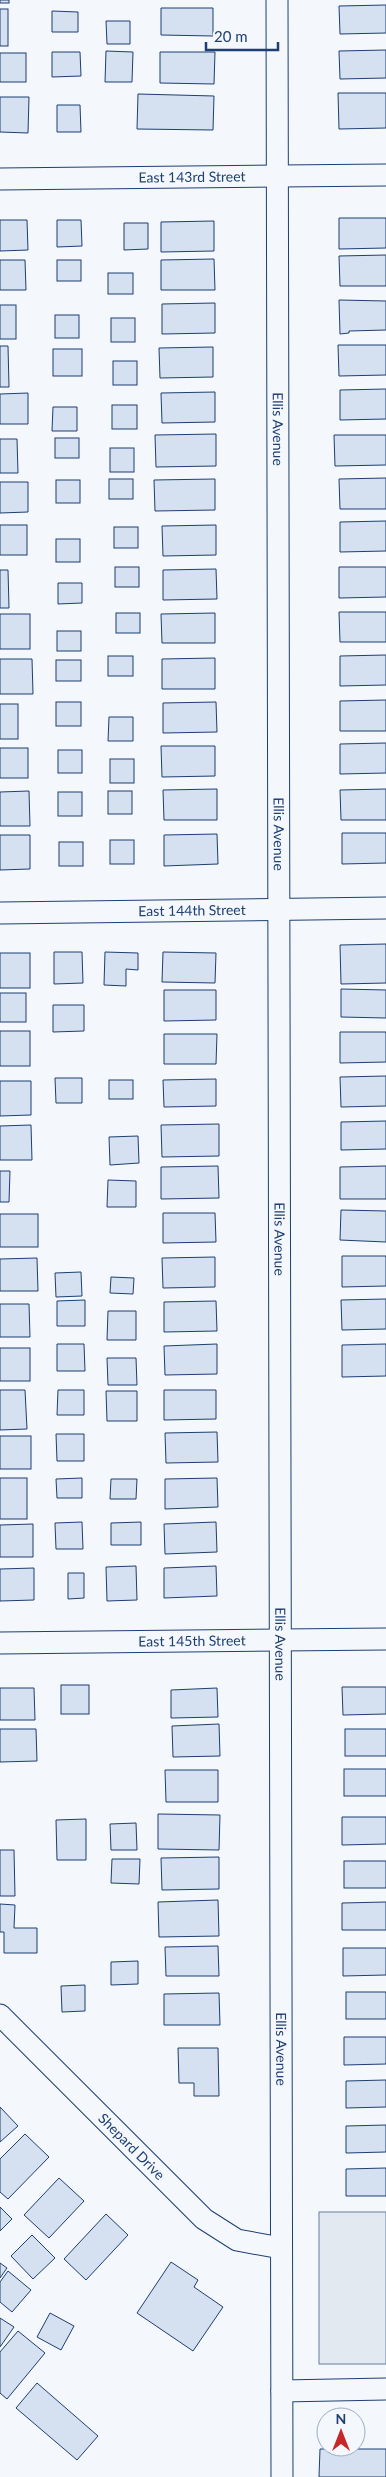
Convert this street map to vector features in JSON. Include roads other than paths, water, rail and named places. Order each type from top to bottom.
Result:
[{"type":"street","name":"Ellis Avenue","points":[[277,0],[282,2477]]},
{"type":"street","name":"East 143rd Street","points":[[0,179],[386,175]]},
{"type":"street","name":"East 144th Street","points":[[0,913],[386,908]]},
{"type":"street","name":"East 145th Street","points":[[0,1643],[386,1639]]},
{"type":"street","name":"Shepard Drive","points":[[0,2015],[204,2219],[237,2240],[282,2248]]},
{"type":"street","points":[[282,2390],[386,2389]]}]
